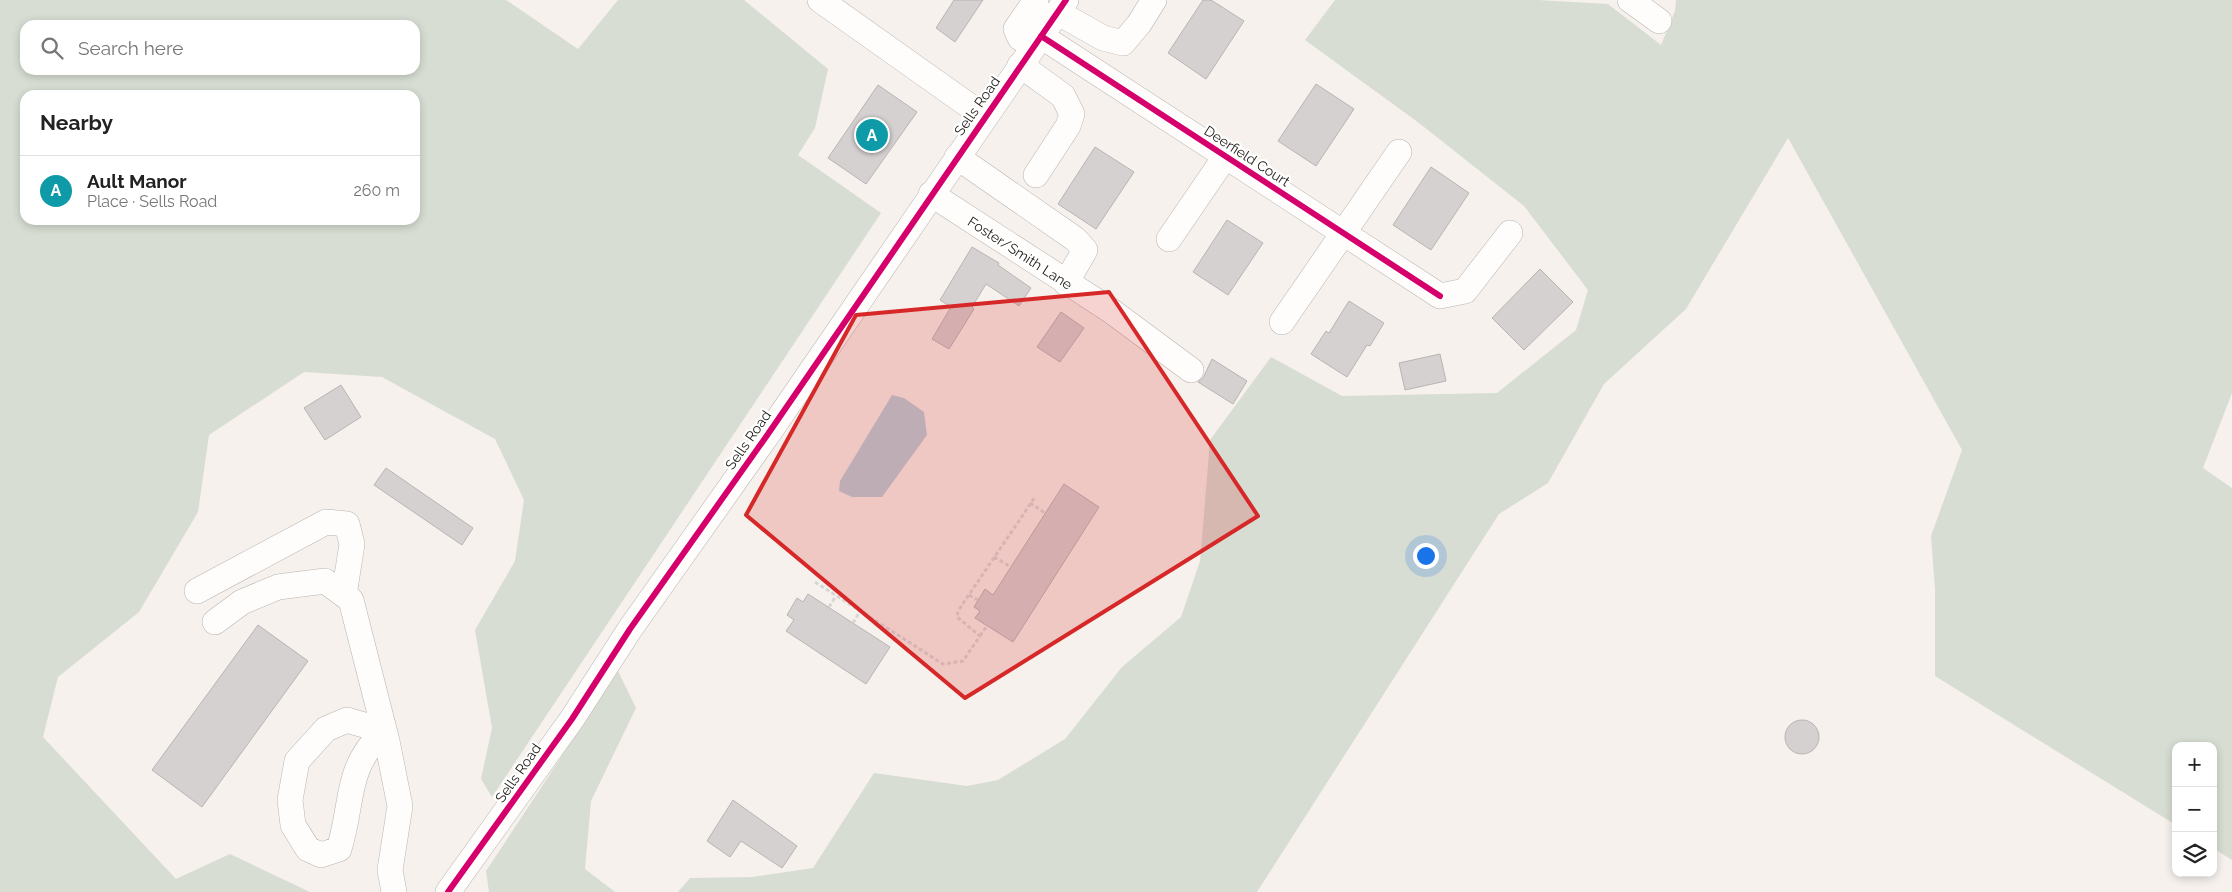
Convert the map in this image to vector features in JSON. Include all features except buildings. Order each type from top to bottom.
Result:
[{"type":"street","points":[[820,0],[985,117]]},
{"type":"street","points":[[1053,4],[1104,38],[1123,43],[1139,24],[1154,0]]},
{"type":"street","points":[[1630,0],[1659,21]]},
{"type":"street","name":"Sells Road","points":[[448,892],[572,719],[630,630],[768,434],[931,194],[1038,41],[1053,4]]},
{"type":"street","name":"Deerfield Court","points":[[1038,41],[1225,157],[1440,296],[1465,291],[1510,233]]},
{"type":"street","points":[[1020,66],[1063,96],[1072,114],[1068,126],[1036,175]]},
{"type":"street","points":[[1282,322],[1342,232],[1399,152]]},
{"type":"street","points":[[957,157],[1075,239],[1085,250],[1066,283]]},
{"type":"street","points":[[1169,239],[1225,157]]},
{"type":"street","name":"Foster/Smith Lane","points":[[931,194],[1110,310],[1191,370]]},
{"type":"street","points":[[197,591],[326,522],[348,524],[352,544],[344,595]]},
{"type":"street","points":[[215,622],[242,602],[278,586],[325,581],[351,600],[384,731],[400,806],[390,870],[394,892]]},
{"type":"street","points":[[347,720],[384,731],[368,746],[354,774],[344,832],[339,849],[321,855],[308,849],[292,825],[290,800],[297,761],[326,729],[347,720]]},
{"type":"path","points":[[980,636],[957,617],[958,611],[1035,497]]},
{"type":"path","points":[[1030,503],[1045,513]]},
{"type":"path","points":[[994,557],[1011,567]]},
{"type":"path","points":[[815,582],[943,664],[964,661],[987,626]]},
{"type":"path","points":[[969,595],[978,600]]},
{"type":"path","points":[[829,607],[836,596]]},
{"type":"path","points":[[853,623],[860,611]]},
{"type":"highlighted area","points":[[1109,292],[1258,516],[965,698],[746,515],[856,315]]},
{"type":"shaded area","points":[[0,0],[506,0],[578,49],[618,0],[744,0],[828,69],[815,128],[798,155],[881,213],[492,797],[481,779],[492,728],[475,630],[515,561],[524,500],[495,439],[382,377],[304,372],[209,435],[198,512],[139,612],[58,677],[43,737],[176,879],[230,854],[310,892],[0,892]]},
{"type":"shaded area","points":[[1335,0],[1538,0],[1608,4],[1661,45],[1675,11],[1676,0],[2232,0],[2232,393],[2203,468],[2232,488],[2232,860],[2217,851],[2217,742],[2172,742],[2172,823],[1935,676],[1935,589],[1931,536],[1962,450],[1788,138],[1686,309],[1604,384],[1548,483],[1499,514],[1257,892],[678,892],[690,878],[752,877],[813,868],[874,773],[967,786],[998,780],[1065,739],[1122,667],[1181,617],[1200,561],[1210,440],[1271,357],[1342,396],[1497,393],[1576,330],[1588,290],[1524,206],[1419,123],[1305,40]]},
{"type":"shaded area","points":[[618,671],[636,708],[591,801],[585,869],[615,892],[489,892],[486,871]]},
{"type":"water","points":[[892,395],[904,398],[924,412],[927,435],[882,497],[852,497],[839,491],[840,481]]},
{"type":"cycle path","points":[[448,892],[572,719],[630,629],[768,434],[1066,0]]},
{"type":"cycle path","points":[[1041,36],[1440,296]]},
{"type":"place","name":"Ault Manor","points":[[872,135]]}]
